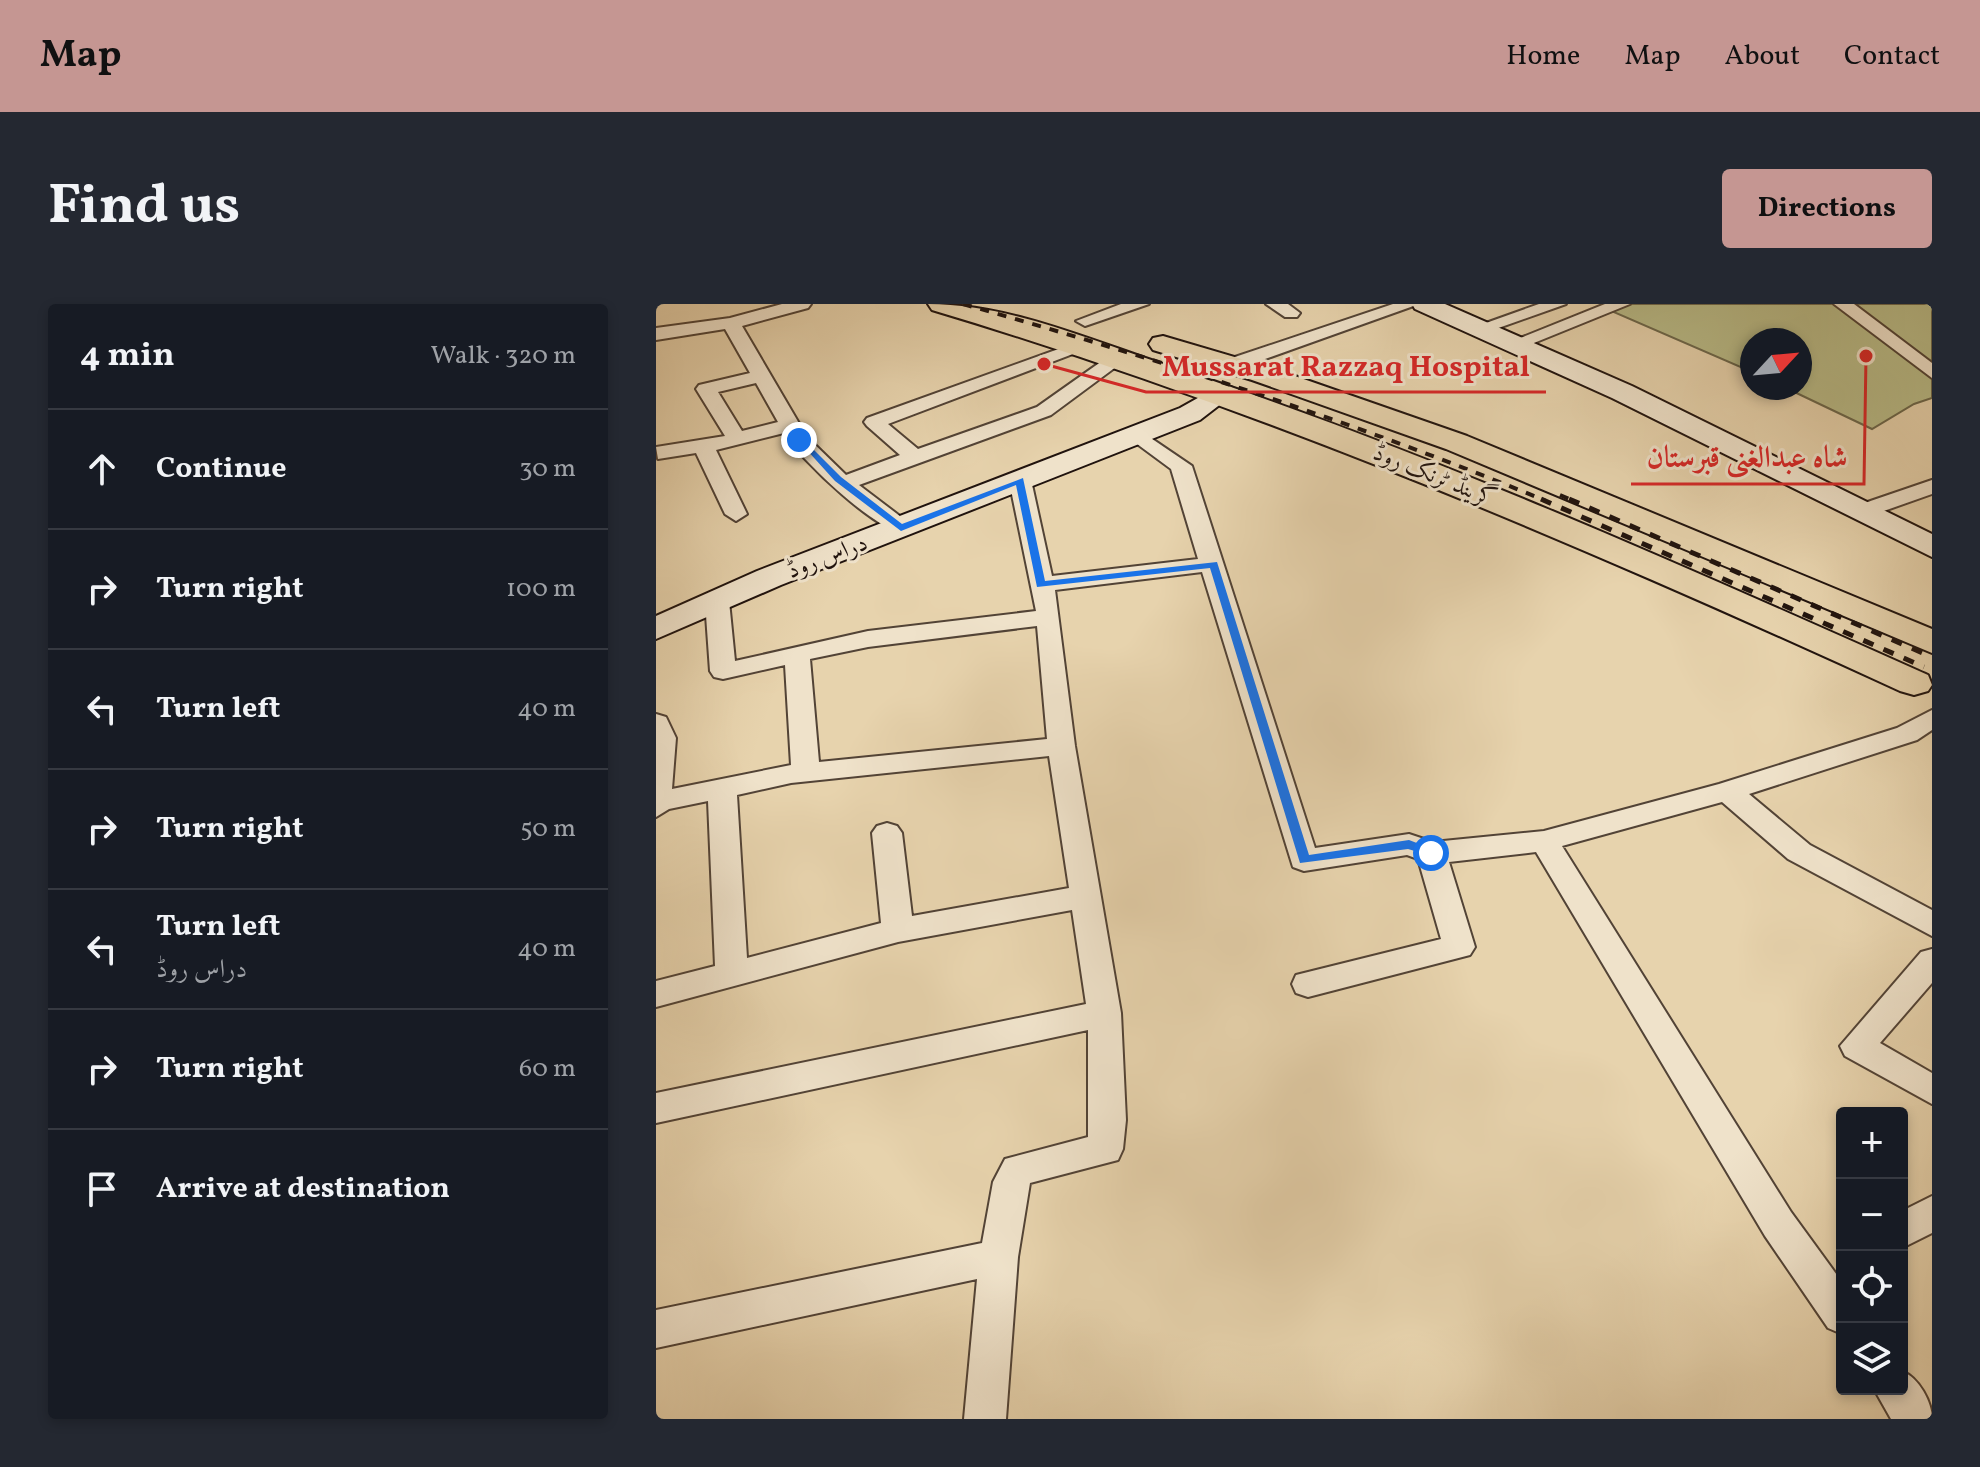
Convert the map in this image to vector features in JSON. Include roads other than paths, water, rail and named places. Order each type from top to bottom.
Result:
[{"type":"main road","name":"گرینڈ ٹرنک روڈ","points":[[941,304],[1085,334],[1494,454],[1932,642]]},
{"type":"main road","name":"گرینڈ ٹرنک روڈ","points":[[1027,304],[1085,334],[1119,358],[1227,378],[1914,683]]},
{"type":"main road","points":[[1723,596],[1750,590],[1756,582],[1748,561]]},
{"type":"main road","points":[[1839,649],[1836,627],[1866,614]]},
{"type":"street","points":[[656,334],[731,323],[802,304]]},
{"type":"street","points":[[915,457],[874,422],[1085,334],[1140,304]]},
{"type":"street","points":[[1227,378],[1410,304]]},
{"type":"street","points":[[1424,304],[1517,343],[1932,547]]},
{"type":"street","points":[[1481,328],[1557,304]]},
{"type":"street","points":[[1517,343],[1621,304]]},
{"type":"street","points":[[1843,304],[1932,372]]},
{"type":"street","points":[[731,323],[799,440],[843,483],[901,528]]},
{"type":"street","points":[[843,483],[1044,411],[1119,358]]},
{"type":"street","points":[[737,439],[706,389],[761,376]]},
{"type":"street","name":"دراس روڈ","points":[[656,629],[717,601],[1190,414],[1227,378]]},
{"type":"street","points":[[658,453],[737,439],[790,425]]},
{"type":"street","points":[[1136,434],[1181,466],[1304,860],[1409,844],[1431,853],[1544,841],[1727,791],[1907,734],[1932,718]]},
{"type":"street","points":[[703,446],[736,514]]},
{"type":"street","points":[[985,1419],[999,1257],[1012,1182],[1018,1170],[1105,1149],[1108,1120],[1104,1013],[1082,897],[1061,746],[1049,617],[1020,480]]},
{"type":"street","points":[[1861,512],[1932,487]]},
{"type":"street","points":[[1041,585],[1214,564]]},
{"type":"street","points":[[717,601],[723,671],[868,639],[1049,617]]},
{"type":"street","points":[[797,655],[806,773]]},
{"type":"street","points":[[656,723],[662,738],[656,805],[806,773],[1061,746]]},
{"type":"street","points":[[722,789],[732,974]]},
{"type":"street","points":[[1727,791],[1799,852],[1932,924]]},
{"type":"street","points":[[887,833],[898,930]]},
{"type":"street","points":[[1544,841],[1778,1224],[1830,1275],[1836,1295]]},
{"type":"street","points":[[1308,984],[1459,947],[1431,853]]},
{"type":"street","points":[[656,994],[898,930],[1082,897]]},
{"type":"street","points":[[1932,961],[1857,1046],[1932,1090]]},
{"type":"street","points":[[656,1108],[1104,1013]]},
{"type":"street","points":[[1908,1227],[1932,1213]]},
{"type":"street","points":[[656,1329],[999,1257]]},
{"type":"street","points":[[1899,1395],[1916,1419]]},
{"type":"railway","points":[[963,304],[1258,394],[1403,445],[1546,501]]},
{"type":"railway","points":[[1560,495],[1574,501]]},
{"type":"railway","points":[[1541,499],[1924,667]]},
{"type":"railway","points":[[1569,499],[1932,657]]},
{"type":"place","name":"شاہ عبدالغنی قبرستان","points":[[1866,356]]},
{"type":"place","name":"Mussarat Razzaq Hospital","points":[[1044,364]]}]
